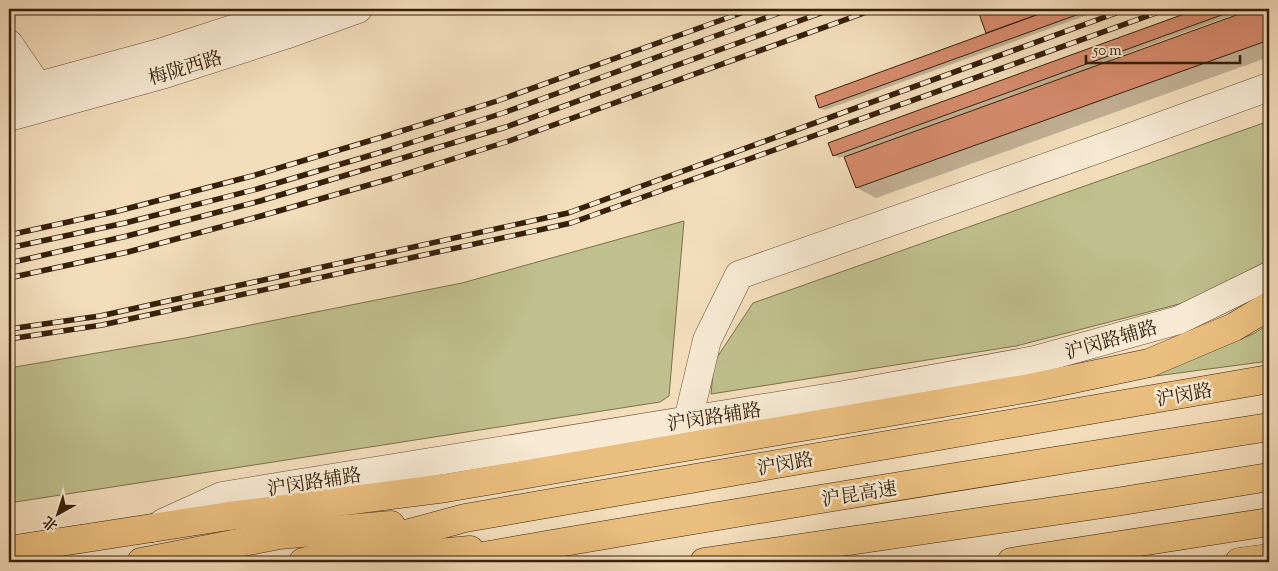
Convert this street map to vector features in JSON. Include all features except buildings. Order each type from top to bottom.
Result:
[{"type":"main road","points":[[9,550],[229,516],[446,488],[1030,388],[1149,363],[1234,327],[1269,306]]},
{"type":"main road","name":"沪闵路","points":[[303,562],[465,518],[1269,379]]},
{"type":"main road","name":"沪昆高速","points":[[450,562],[573,540],[1269,427]]},
{"type":"main road","points":[[704,562],[1116,502],[1269,477]]},
{"type":"main road","points":[[142,562],[279,535],[446,488]]},
{"type":"main road","points":[[279,535],[465,518]]},
{"type":"main road","points":[[1011,562],[1269,522]]},
{"type":"main road","points":[[336,562],[573,540]]},
{"type":"main road","points":[[1239,562],[1269,558]]},
{"type":"street","name":"梅陇西路","points":[[9,117],[44,96],[159,53],[294,9]]},
{"type":"street","name":"梅陇西路","points":[[9,94],[44,96],[165,74],[358,9]]},
{"type":"street","points":[[9,44],[44,96]]},
{"type":"street","points":[[688,420],[707,340],[739,275],[1269,87]]},
{"type":"street","name":"沪闵路辅路","points":[[152,528],[222,496],[844,395],[1034,360],[1179,320],[1269,276]]},
{"type":"green space","points":[[1269,121],[1269,260],[1187,302],[1016,346],[711,394],[714,362],[753,303]]},
{"type":"green space","points":[[684,221],[669,396],[660,402],[9,503],[9,368],[185,338],[462,283]]},
{"type":"green space","points":[[1269,324],[1269,361],[1148,377],[1253,334]]},
{"type":"railway","points":[[9,235],[118,211],[252,176],[379,138],[497,101],[752,9]]},
{"type":"railway","points":[[9,248],[125,223],[257,189],[385,151],[503,113],[790,9]]},
{"type":"railway","points":[[9,263],[127,236],[260,201],[506,127],[832,9]]},
{"type":"railway","points":[[9,278],[128,252],[393,178],[509,141],[875,9]]},
{"type":"railway","points":[[9,329],[100,316],[568,213],[1127,9]]},
{"type":"railway","points":[[9,339],[102,325],[571,223],[1167,9]]}]
